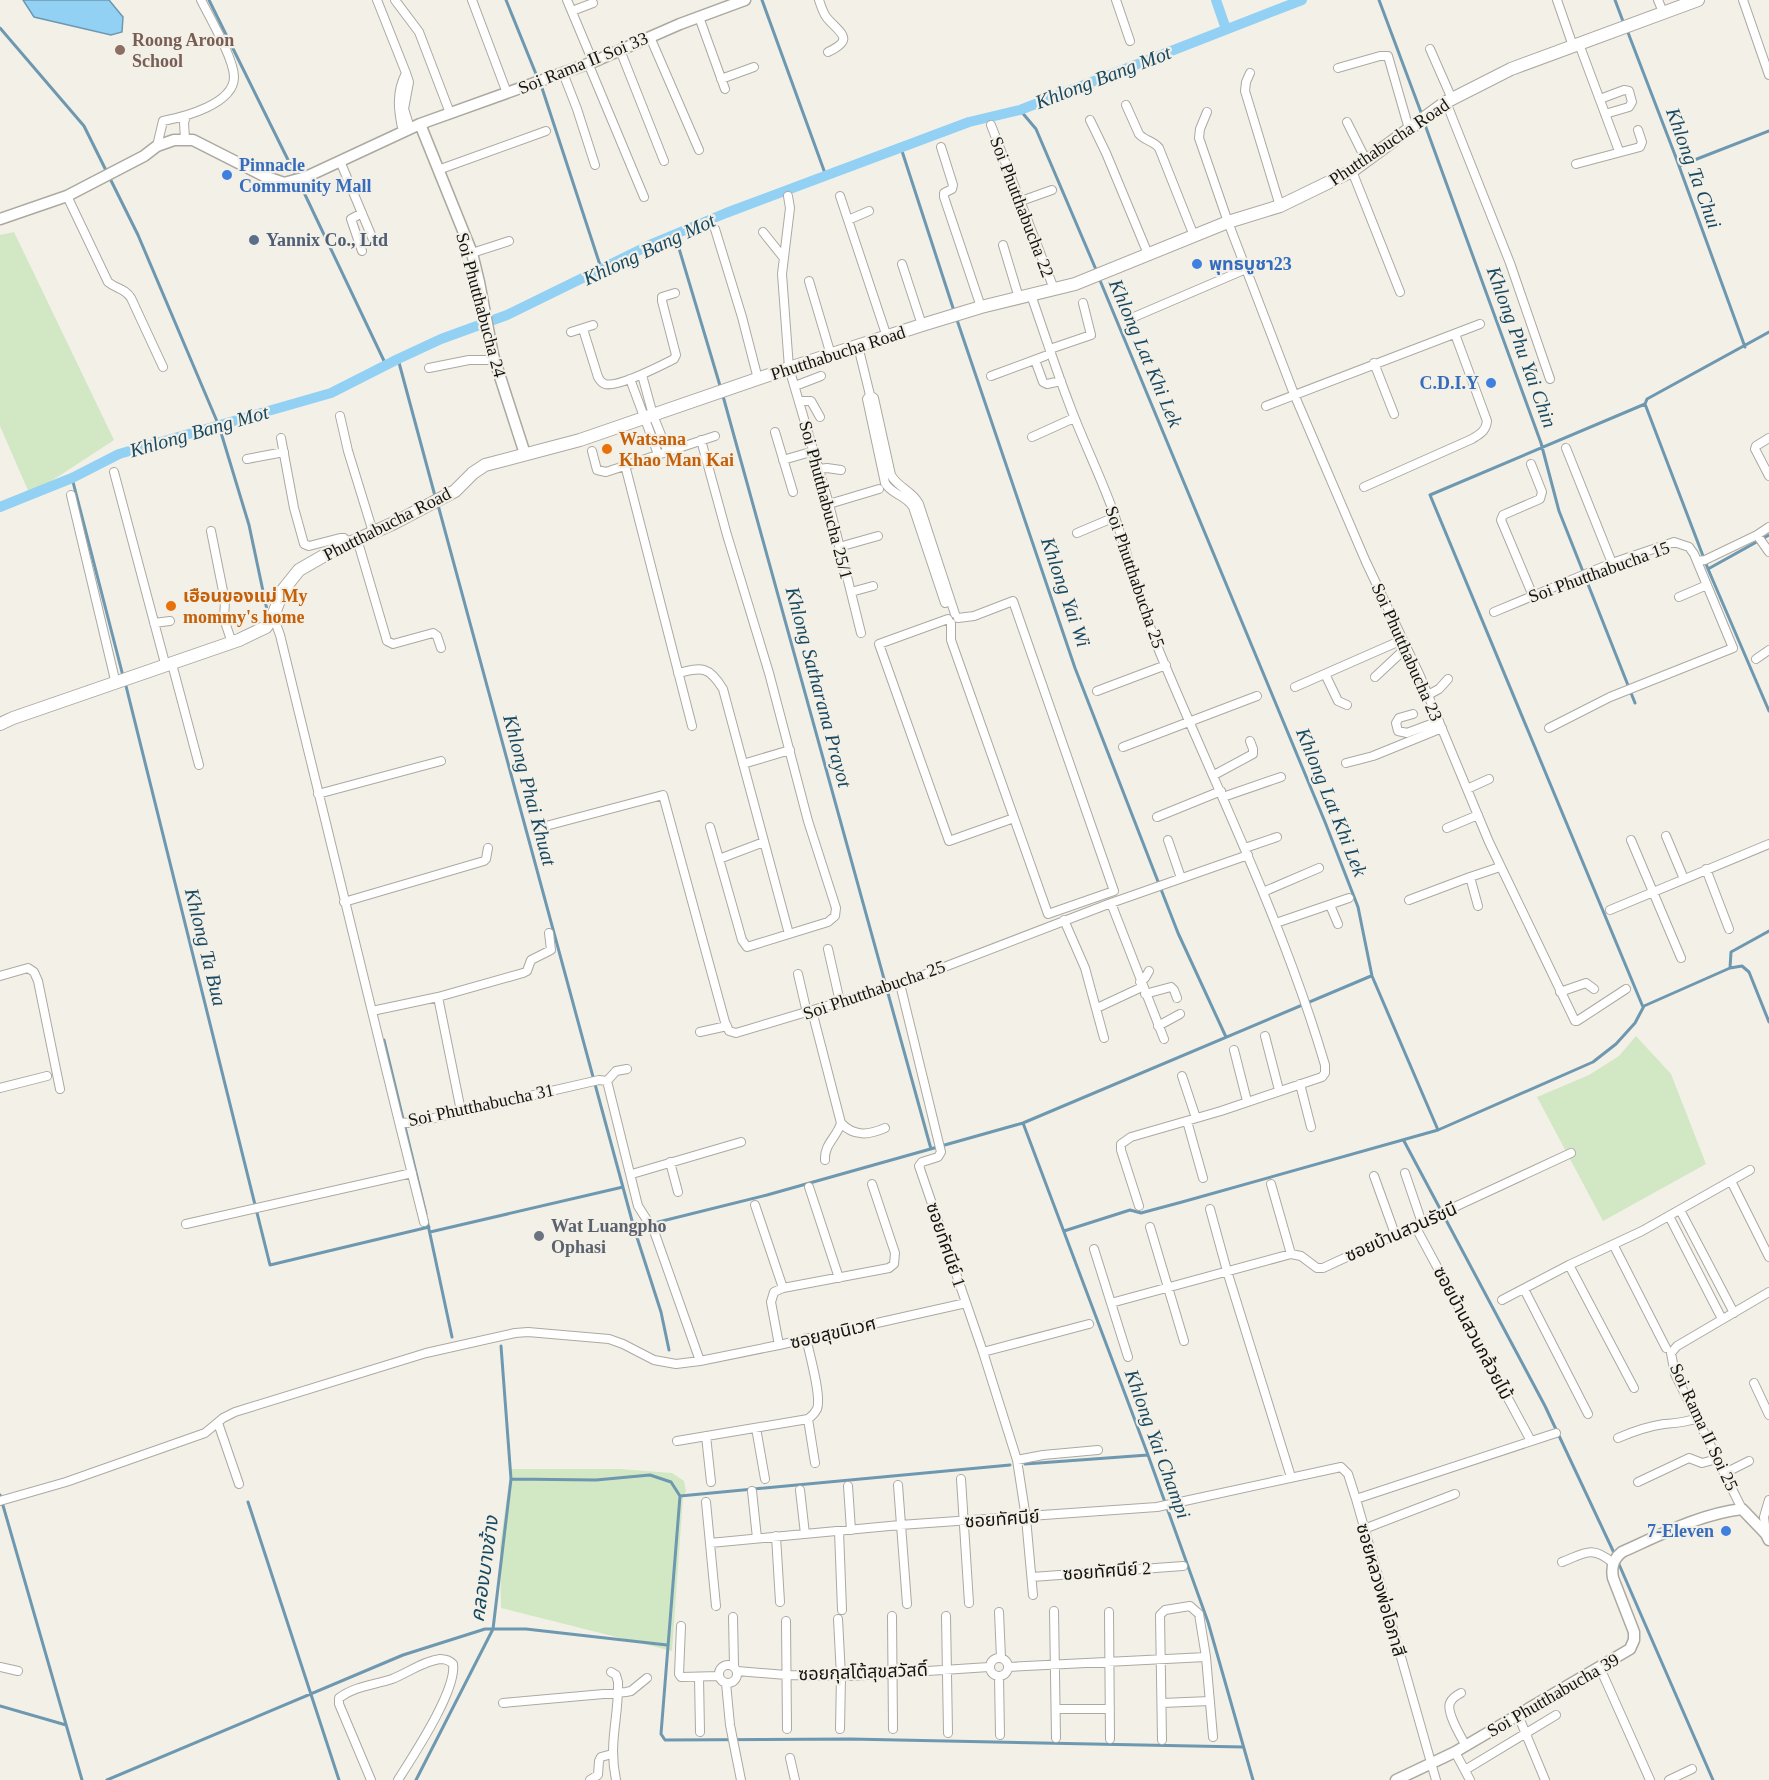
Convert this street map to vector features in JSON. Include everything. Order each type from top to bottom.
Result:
[{"type":"main road","name":"Phutthabucha Road","points":[[0,724],[260,632],[273,616],[283,590],[299,570],[353,541],[394,524],[455,491],[472,473],[485,465],[580,440],[922,325],[1076,284],[1228,222],[1280,206],[1352,171],[1427,114],[1449,100],[1511,69],[1619,28],[1660,6],[1696,0]]},
{"type":"street","points":[[157,146],[163,121],[186,116],[224,98],[233,85],[234,75],[230,61],[201,0]]},
{"type":"street","points":[[377,0],[409,82],[404,110],[411,128]]},
{"type":"street","points":[[395,0],[418,32],[450,113]]},
{"type":"street","points":[[472,0],[507,93]]},
{"type":"street","points":[[567,0],[644,197]]},
{"type":"street","name":"Soi Rama II Soi 33","points":[[185,139],[203,144],[264,176],[291,183],[411,128],[563,73],[745,0]]},
{"type":"street","points":[[819,0],[826,17],[841,30],[843,37],[840,46],[828,52]]},
{"type":"street","points":[[1116,0],[1130,40]]},
{"type":"street","points":[[1557,0],[1619,152]]},
{"type":"street","points":[[1743,0],[1769,75]]},
{"type":"street","points":[[572,11],[593,3]]},
{"type":"street","points":[[699,17],[725,89]]},
{"type":"street","points":[[650,37],[699,150]]},
{"type":"street","points":[[1430,49],[1510,263],[1550,379]]},
{"type":"street","points":[[620,50],[664,161]]},
{"type":"street","points":[[1338,68],[1380,56],[1388,56],[1412,126]]},
{"type":"street","points":[[721,79],[754,66]]},
{"type":"street","points":[[563,73],[595,165]]},
{"type":"street","points":[[1250,73],[1245,90],[1280,206]]},
{"type":"street","points":[[1599,99],[1624,90],[1629,91],[1632,102],[1629,107],[1605,114]]},
{"type":"street","points":[[1126,105],[1142,138],[1156,144],[1159,148],[1194,236]]},
{"type":"street","name":"Soi Phutthabucha 23","points":[[1207,112],[1199,138],[1228,222],[1294,394],[1366,562],[1428,695],[1500,867],[1575,1021],[1626,989]]},
{"type":"street","points":[[0,219],[67,196],[144,156],[157,146],[185,139],[186,116]]},
{"type":"street","points":[[1090,120],[1148,254]]},
{"type":"street","points":[[1347,122],[1366,160]]},
{"type":"street","name":"Soi Phutthabucha 22","points":[[991,125],[1054,289]]},
{"type":"street","name":"Soi Phutthabucha 24","points":[[411,128],[438,170],[472,254],[494,357],[525,454]]},
{"type":"street","points":[[1576,164],[1642,145],[1638,130]]},
{"type":"street","points":[[438,170],[546,131]]},
{"type":"street","points":[[941,147],[953,185],[952,189],[944,193],[944,196],[981,308]]},
{"type":"street","points":[[340,161],[374,242]]},
{"type":"street","points":[[1352,171],[1400,292]]},
{"type":"street","points":[[1021,201],[1052,190]]},
{"type":"street","points":[[67,196],[108,282],[124,289],[131,298],[163,367]]},
{"type":"street","name":"Soi Phutthabucha 25/1","points":[[788,196],[790,208],[783,256],[784,317],[789,368],[829,504],[861,633]]},
{"type":"street","points":[[840,196],[887,337]]},
{"type":"street","points":[[1170,208],[1181,205]]},
{"type":"street","points":[[848,219],[869,211]]},
{"type":"street","points":[[362,213],[351,219],[362,251]]},
{"type":"street","points":[[715,229],[758,379]]},
{"type":"street","points":[[763,232],[783,256]]},
{"type":"street","points":[[472,254],[509,241]]},
{"type":"street","name":"Soi Phutthabucha 25","points":[[1003,245],[1061,381],[1115,517],[1137,589],[1166,665],[1276,923],[1310,1013],[1325,1065],[1325,1073],[1322,1077],[1131,1137],[1121,1144],[1139,1206]]},
{"type":"street","points":[[902,264],[922,325]]},
{"type":"street","points":[[1134,317],[1246,268]]},
{"type":"street","points":[[809,281],[831,355]]},
{"type":"street","points":[[583,329],[600,381],[608,384],[642,375],[674,359],[676,355],[662,301],[662,297],[675,292]]},
{"type":"street","points":[[991,376],[1035,360],[1048,352],[1091,335],[1083,303]]},
{"type":"street","points":[[1266,406],[1480,324]]},
{"type":"street","points":[[571,332],[593,325]]},
{"type":"street","points":[[1364,487],[1472,439],[1482,433],[1486,427],[1487,421],[1455,334]]},
{"type":"street","points":[[858,346],[870,395],[874,398],[891,475],[899,485],[916,497],[919,504],[952,618],[951,640],[1014,818],[1048,915],[1114,891],[1013,601],[974,616],[952,618],[921,627],[879,644],[949,841],[1014,818]]},
{"type":"street","points":[[429,368],[494,357]]},
{"type":"street","points":[[1035,360],[1043,382],[1047,384],[1061,381]]},
{"type":"street","points":[[1374,363],[1394,414]]},
{"type":"street","points":[[642,375],[657,454]]},
{"type":"street","points":[[795,386],[820,376]]},
{"type":"street","points":[[630,379],[667,450]]},
{"type":"street","points":[[799,401],[811,401],[820,417]]},
{"type":"street","points":[[340,416],[348,451],[373,532]]},
{"type":"street","points":[[1032,437],[1074,418]]},
{"type":"street","points":[[775,432],[793,492]]},
{"type":"street","points":[[592,451],[597,470],[600,472],[715,436]]},
{"type":"street","points":[[281,438],[304,544],[309,546],[340,538],[353,541],[387,640],[393,644],[433,633],[437,636],[441,648]]},
{"type":"street","points":[[1769,438],[1755,449],[1769,476]]},
{"type":"street","points":[[701,440],[769,673],[808,821],[836,908],[835,916],[828,922],[747,947],[743,944],[710,827]]},
{"type":"street","points":[[1566,448],[1612,563]]},
{"type":"street","points":[[783,460],[814,451]]},
{"type":"street","points":[[247,459],[284,452]]},
{"type":"street","points":[[1531,464],[1542,492],[1540,499],[1503,515],[1501,520],[1533,596]]},
{"type":"street","points":[[625,465],[692,726]]},
{"type":"street","points":[[819,469],[841,470]]},
{"type":"street","points":[[114,472],[154,623],[199,765]]},
{"type":"street","points":[[829,504],[879,489]]},
{"type":"street","points":[[71,495],[122,681]]},
{"type":"street","points":[[1077,533],[1115,517]]},
{"type":"street","name":"Soi Phutthabucha 15","points":[[1697,561],[1705,560],[1769,527]]},
{"type":"street","points":[[212,531],[225,602],[224,619],[232,643]]},
{"type":"street","points":[[1757,535],[1769,552]]},
{"type":"street","points":[[839,547],[878,536]]},
{"type":"street","name":"Soi Phutthabucha 15","points":[[1494,612],[1612,563],[1674,542],[1689,547],[1697,561],[1733,648],[1610,698],[1549,728]]},
{"type":"street","points":[[1679,597],[1707,585]]},
{"type":"street","points":[[851,592],[873,586]]},
{"type":"street","name":"Soi Phutthabucha 31","points":[[273,616],[280,635],[344,902],[402,1123],[599,1081],[616,1071],[627,1069]]},
{"type":"street","points":[[154,623],[170,621]]},
{"type":"street","points":[[1295,687],[1404,644]]},
{"type":"street","points":[[1375,677],[1404,644]]},
{"type":"street","points":[[1756,659],[1769,650]]},
{"type":"street","points":[[1097,691],[1166,665]]},
{"type":"street","points":[[678,673],[707,670],[715,676],[723,689],[789,934]]},
{"type":"street","points":[[1325,674],[1338,701],[1347,705]]},
{"type":"street","points":[[1428,695],[1439,689],[1448,679]]},
{"type":"street","points":[[1123,747],[1257,696]]},
{"type":"street","points":[[1413,714],[1399,718],[1396,723],[1398,731],[1407,733],[1440,724]]},
{"type":"street","points":[[1346,763],[1373,756],[1440,724]]},
{"type":"street","points":[[1214,775],[1253,754],[1251,741]]},
{"type":"street","points":[[743,764],[790,750]]},
{"type":"street","points":[[318,794],[441,761]]},
{"type":"street","points":[[1157,817],[1222,794],[1281,777]]},
{"type":"street","points":[[1467,789],[1489,779]]},
{"type":"street","points":[[542,827],[663,795],[727,1026]]},
{"type":"street","points":[[1447,828],[1478,815]]},
{"type":"street","points":[[1666,836],[1684,879]]},
{"type":"street","points":[[1247,851],[1277,837]]},
{"type":"street","points":[[1168,840],[1181,878]]},
{"type":"street","points":[[1631,840],[1681,958]]},
{"type":"street","points":[[719,859],[764,842]]},
{"type":"street","points":[[1610,910],[1769,844]]},
{"type":"street","points":[[344,902],[484,861],[488,848]]},
{"type":"street","name":"Soi Phutthabucha 25","points":[[700,1032],[727,1026],[729,1031],[744,1032],[900,984],[1247,851]]},
{"type":"street","points":[[1409,900],[1500,867]]},
{"type":"street","points":[[1263,892],[1319,868]]},
{"type":"street","points":[[1706,869],[1729,929]]},
{"type":"street","points":[[1470,877],[1478,906]]},
{"type":"street","points":[[1276,923],[1349,898]]},
{"type":"street","points":[[1111,903],[1142,988],[1164,1039]]},
{"type":"street","points":[[1330,905],[1338,924]]},
{"type":"street","points":[[1064,920],[1081,956],[1104,1038]]},
{"type":"street","points":[[372,1011],[438,997],[523,973],[527,971],[531,960],[551,950],[549,933]]},
{"type":"street","points":[[828,950],[840,1002]]},
{"type":"street","points":[[0,976],[28,968],[34,972],[38,981],[60,1089]]},
{"type":"street","points":[[1142,988],[1149,971]]},
{"type":"street","points":[[798,974],[841,1123],[847,1130],[863,1134],[885,1128]]},
{"type":"street","points":[[1560,992],[1586,983],[1594,989]]},
{"type":"street","name":"ซอยทัศนีย์ 1","points":[[900,984],[940,1148],[938,1157],[922,1162],[919,1166],[962,1304],[983,1352],[1017,1460],[1026,1518]]},
{"type":"street","points":[[1097,1008],[1142,988],[1171,987],[1177,998]]},
{"type":"street","points":[[438,997],[461,1111]]},
{"type":"street","points":[[1158,1026],[1180,1014]]},
{"type":"street","points":[[1265,1036],[1279,1090]]},
{"type":"street","points":[[1234,1050],[1247,1101]]},
{"type":"street","points":[[0,1088],[47,1076]]},
{"type":"street","points":[[1182,1076],[1196,1118]]},
{"type":"street","points":[[599,1081],[632,1174],[638,1206],[654,1231],[700,1361]]},
{"type":"street","points":[[1300,1084],[1311,1127]]},
{"type":"street","points":[[1186,1121],[1203,1178]]},
{"type":"street","points":[[402,1123],[424,1222]]},
{"type":"street","points":[[825,1160],[825,1150],[841,1123]]},
{"type":"street","points":[[632,1174],[741,1142]]},
{"type":"street","name":"ซอยบ้านสวนรัชนี","points":[[1291,1254],[1301,1256],[1317,1268],[1323,1268],[1571,1153]]},
{"type":"street","points":[[670,1162],[678,1192]]},
{"type":"street","points":[[1502,1300],[1569,1265],[1614,1246],[1750,1170]]},
{"type":"street","points":[[186,1224],[412,1173]]},
{"type":"street","name":"ซอยบ้านสวนกล้วยไม้","points":[[1405,1173],[1419,1224],[1531,1441]]},
{"type":"street","points":[[1374,1176],[1395,1234]]},
{"type":"street","points":[[1731,1181],[1769,1257]]},
{"type":"street","points":[[779,1345],[771,1297],[774,1293],[783,1288],[889,1268],[894,1264],[896,1260],[872,1184]]},
{"type":"street","points":[[1111,1303],[1291,1254],[1271,1184]]},
{"type":"street","points":[[809,1187],[839,1278]]},
{"type":"street","points":[[755,1205],[783,1288]]},
{"type":"street","points":[[1210,1209],[1291,1477]]},
{"type":"street","points":[[1680,1210],[1734,1313]]},
{"type":"street","points":[[1668,1216],[1722,1319]]},
{"type":"street","points":[[1150,1227],[1184,1341]]},
{"type":"street","points":[[1614,1246],[1666,1348]]},
{"type":"street","points":[[1094,1249],[1128,1357]]},
{"type":"street","points":[[1697,1271],[1708,1264]]},
{"type":"street","points":[[1569,1265],[1634,1388]]},
{"type":"street","points":[[1524,1289],[1588,1414]]},
{"type":"street","name":"Soi Rama II Soi 25","points":[[1742,1509],[1675,1374],[1671,1353],[1677,1346],[1769,1292]]},
{"type":"street","name":"ซอยสุขนิเวศ","points":[[2,1500],[66,1482],[205,1433],[234,1412],[426,1353],[515,1333],[528,1332],[609,1339],[665,1363],[700,1361],[962,1304]]},
{"type":"street","points":[[983,1352],[1089,1324]]},
{"type":"street","points":[[677,1441],[808,1419],[817,1411],[818,1404],[806,1338]]},
{"type":"street","points":[[1754,1383],[1769,1415]]},
{"type":"street","points":[[1618,1438],[1665,1424],[1683,1424],[1697,1418]]},
{"type":"street","points":[[808,1419],[815,1463]]},
{"type":"street","points":[[218,1423],[239,1484]]},
{"type":"street","points":[[756,1428],[765,1479]]},
{"type":"street","points":[[1356,1499],[1556,1433]]},
{"type":"street","points":[[706,1436],[711,1482]]},
{"type":"street","points":[[1017,1460],[1098,1450]]},
{"type":"street","points":[[1638,1482],[1689,1458],[1702,1463],[1717,1458]]},
{"type":"street","points":[[1725,1473],[1749,1461]]},
{"type":"street","name":"ซอยหลวงพ่อโอภาสี","points":[[1291,1477],[1341,1467],[1348,1474],[1436,1780]]},
{"type":"street","name":"ซอยทัศนีย์","points":[[710,1543],[900,1525],[1026,1518],[1157,1507],[1291,1477]]},
{"type":"street","points":[[961,1479],[969,1603]]},
{"type":"street","points":[[898,1485],[907,1604]]},
{"type":"street","points":[[848,1486],[851,1530]]},
{"type":"street","points":[[800,1490],[805,1534]]},
{"type":"street","points":[[752,1491],[757,1538]]},
{"type":"street","points":[[1364,1529],[1455,1494]]},
{"type":"street","points":[[1767,1537],[1764,1517],[1769,1500]]},
{"type":"street","points":[[706,1502],[716,1606]]},
{"type":"street","points":[[1562,1562],[1589,1551],[1600,1552],[1613,1563],[1622,1552],[1677,1527],[1725,1511],[1742,1509],[1767,1537]]},
{"type":"street","points":[[1026,1518],[1033,1594]]},
{"type":"street","points":[[839,1531],[842,1610]]},
{"type":"street","points":[[776,1536],[780,1602]]},
{"type":"street","name":"Soi Phutthabucha 39","points":[[1396,1780],[1466,1746],[1630,1649],[1634,1640],[1631,1623],[1613,1578],[1613,1563]]},
{"type":"street","name":"ซอยทัศนีย์ 2","points":[[1032,1577],[1183,1566]]},
{"type":"street","points":[[1162,1740],[1160,1615],[1165,1610],[1182,1607],[1194,1607],[1199,1614],[1206,1657],[1213,1737]]},
{"type":"street","points":[[1054,1611],[1056,1738]]},
{"type":"street","points":[[999,1612],[1001,1658],[1008,1667]]},
{"type":"street","points":[[1109,1612],[1110,1739]]},
{"type":"street","points":[[892,1616],[893,1729]]},
{"type":"street","points":[[946,1616],[948,1733]]},
{"type":"street","points":[[726,1683],[735,1680],[733,1617]]},
{"type":"street","points":[[837,1619],[840,1729]]},
{"type":"street","points":[[786,1621],[787,1729]]},
{"type":"street","points":[[681,1626],[679,1674],[681,1677],[719,1676],[726,1683],[730,1725],[741,1780]]},
{"type":"street","points":[[1008,1667],[1206,1657]]},
{"type":"street","points":[[1001,1658],[993,1660],[989,1667],[994,1675],[1004,1675],[1008,1667]]},
{"type":"street","points":[[371,1780],[339,1704],[339,1698],[353,1690],[392,1679],[421,1665],[441,1659],[449,1660],[453,1664],[453,1675],[440,1707],[398,1780]]},
{"type":"street","points":[[719,1676],[723,1666],[735,1668]]},
{"type":"street","points":[[0,1667],[18,1671]]},
{"type":"street","name":"ซอยกุสโต้สุขสวัสดิ์","points":[[735,1668],[786,1675],[840,1676],[989,1667]]},
{"type":"street","points":[[1600,1668],[1650,1780]]},
{"type":"street","points":[[611,1672],[618,1678],[612,1754],[616,1780]]},
{"type":"street","points":[[999,1676],[1000,1735]]},
{"type":"street","points":[[699,1677],[700,1732]]},
{"type":"street","points":[[503,1703],[631,1691],[647,1678]]},
{"type":"street","points":[[1461,1693],[1450,1702],[1449,1707],[1450,1714],[1466,1746]]},
{"type":"street","points":[[1162,1703],[1210,1701]]},
{"type":"street","points":[[1056,1709],[1110,1709]]},
{"type":"street","points":[[1518,1714],[1545,1780]]},
{"type":"street","points":[[1465,1770],[1556,1716]]},
{"type":"street","points":[[1455,1752],[1470,1780]]},
{"type":"street","points":[[590,1780],[598,1775],[601,1757],[612,1754]]},
{"type":"street","points":[[790,1758],[795,1780]]},
{"type":"street","points":[[1669,1780],[1692,1769]]},
{"type":"green space","points":[[14,232],[114,440],[30,495],[0,426],[0,235]]},
{"type":"green space","points":[[1636,1036],[1671,1074],[1706,1164],[1603,1221],[1537,1097],[1589,1075],[1619,1056]]},
{"type":"green space","points":[[511,1469],[620,1469],[672,1473],[684,1481],[686,1491],[683,1497],[672,1651],[501,1608],[500,1546]]},
{"type":"water","points":[[23,0],[109,0],[123,17],[122,32],[111,35],[34,17]]},
{"type":"waterway","points":[[209,0],[296,176]]},
{"type":"waterway","points":[[506,0],[538,79]]},
{"type":"waterway","points":[[762,0],[826,176]]},
{"type":"waterway","points":[[1216,0],[1226,29]]},
{"type":"waterway","name":"Khlong Bang Mot","points":[[0,507],[72,478],[119,454],[331,393],[441,339],[507,315],[654,243],[726,213],[969,122],[1020,110],[1302,0]]},
{"type":"waterway","name":"Khlong Phu Yai Chin","points":[[1379,0],[1422,115]]},
{"type":"waterway","name":"Khlong Ta Chui","points":[[1615,0],[1624,24]]},
{"type":"waterway","points":[[0,28],[84,126],[138,235],[219,426],[249,525],[267,610]]},
{"type":"waterway","name":"Khlong Ta Chui","points":[[1627,30],[1745,347]]},
{"type":"waterway","points":[[541,85],[601,268]]},
{"type":"waterway","name":"Khlong Lat Khi Lek","points":[[1020,110],[1036,129],[1097,272]]},
{"type":"waterway","name":"Khlong Phu Yai Chin","points":[[1424,122],[1541,443],[1559,511],[1635,703]]},
{"type":"waterway","points":[[1679,166],[1769,131]]},
{"type":"waterway","name":"Khlong Yai Wi","points":[[901,148],[954,311]]},
{"type":"waterway","points":[[299,182],[386,365]]},
{"type":"waterway","name":"Khlong Satharana Prayot","points":[[675,235],[721,389]]},
{"type":"waterway","name":"Khlong Lat Khi Lek","points":[[1099,278],[1325,822],[1358,907],[1372,976],[1438,1130],[1593,1062],[1616,1044],[1635,1023],[1644,1006],[1730,968],[1742,966],[1749,972],[1769,1022]]},
{"type":"waterway","name":"Khlong Yai Wi","points":[[956,317],[1075,668],[1178,933],[1226,1037]]},
{"type":"waterway","points":[[1769,332],[1647,399],[1645,404],[1708,569],[1769,711]]},
{"type":"waterway","name":"Khlong Phai Khuat","points":[[398,359],[435,496]]},
{"type":"waterway","name":"Khlong Satharana Prayot","points":[[723,396],[931,1149]]},
{"type":"waterway","points":[[1643,1007],[1430,495],[1645,404]]},
{"type":"waterway","name":"Khlong Ta Bua","points":[[72,478],[123,676]]},
{"type":"waterway","name":"Khlong Phai Khuat","points":[[438,505],[634,1228],[661,1312],[669,1350]]},
{"type":"waterway","points":[[1708,569],[1769,535]]},
{"type":"waterway","name":"Khlong Ta Bua","points":[[125,682],[270,1265],[429,1227]]},
{"type":"waterway","points":[[1730,968],[1731,952],[1769,931]]},
{"type":"waterway","points":[[634,1228],[767,1195],[1023,1123],[1371,976]]},
{"type":"waterway","points":[[384,1040],[426,1214]]},
{"type":"waterway","name":"Khlong Yai Champi","points":[[1023,1123],[1208,1622],[1253,1780]]},
{"type":"waterway","points":[[1064,1231],[1130,1210],[1141,1213],[1438,1130]]},
{"type":"waterway","points":[[1404,1141],[1545,1406],[1615,1555]]},
{"type":"waterway","points":[[430,1232],[623,1187]]},
{"type":"waterway","points":[[427,1220],[452,1337]]},
{"type":"waterway","name":"คลองบางช้าง","points":[[416,1780],[493,1629],[511,1479],[501,1346]]},
{"type":"waterway","points":[[1025,1464],[1148,1455]]},
{"type":"waterway","points":[[511,1479],[596,1480],[650,1475],[671,1482],[680,1496],[1010,1465]]},
{"type":"waterway","name":"คลองบางช้าง","points":[[0,1495],[82,1780]]},
{"type":"waterway","points":[[680,1496],[661,1734],[665,1740],[850,1739],[1243,1747]]},
{"type":"waterway","points":[[248,1502],[339,1780]]},
{"type":"waterway","points":[[1618,1562],[1713,1780]]},
{"type":"waterway","points":[[107,1780],[403,1655],[485,1629],[526,1629],[667,1645]]},
{"type":"waterway","points":[[0,1706],[66,1725]]},
{"type":"place","name":"Roong Aroon School","points":[[120,50]]},
{"type":"place","name":"Pinnacle Community Mall","points":[[227,175]]},
{"type":"place","name":"Yannix Co., Ltd","points":[[254,240]]},
{"type":"place","name":"พุทธบูชา23","points":[[1197,264]]},
{"type":"place","name":"C.D.I.Y","points":[[1491,383]]},
{"type":"place","name":"Watsana Khao Man Kai","points":[[607,449]]},
{"type":"place","name":"เฮือนของแม่ My mommy's home","points":[[171,606]]},
{"type":"place","name":"Wat Luangpho Ophasi","points":[[539,1236]]},
{"type":"place","name":"7-Eleven","points":[[1726,1531]]}]
